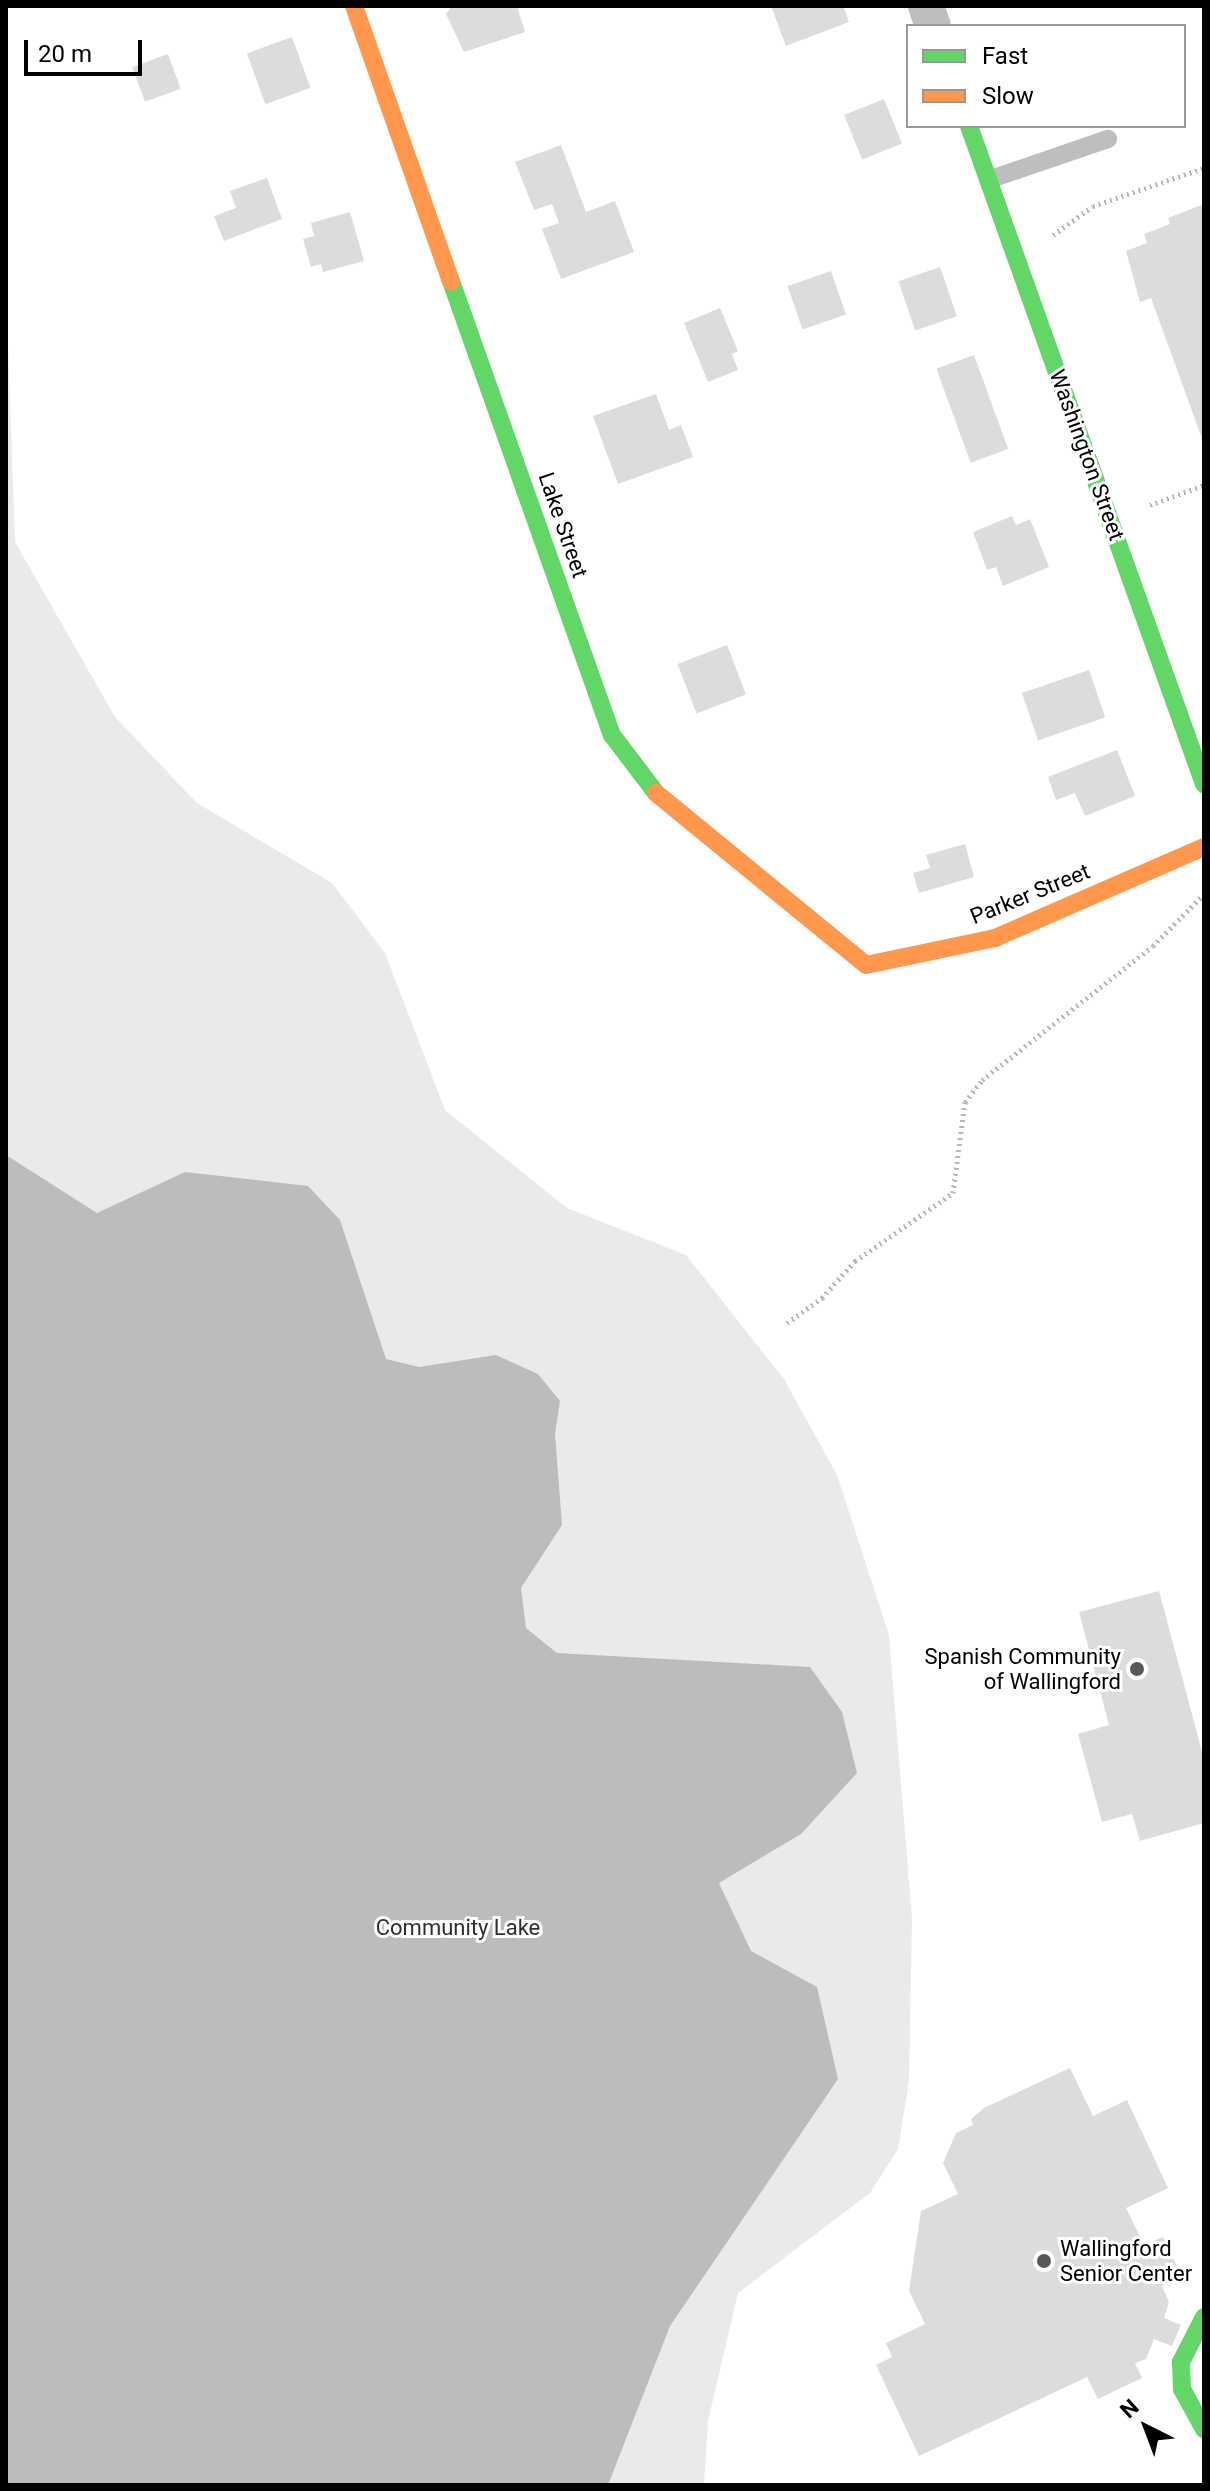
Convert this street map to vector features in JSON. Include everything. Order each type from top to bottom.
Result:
[{"type":"street","name":"Lake Street","points":[[354,6],[612,735],[651,789],[866,965]]},
{"type":"street","name":"Washington Street","points":[[970,128],[1204,784]]},
{"type":"street","name":"Parker Street","points":[[866,965],[995,938],[1204,847]]},
{"type":"street","points":[[1204,2317],[1181,2362],[1182,2389],[1204,2429]]},
{"type":"lane","points":[[988,180],[1108,139]]},
{"type":"path","points":[[1051,236],[1093,206],[1204,168]]},
{"type":"path","points":[[1150,505],[1204,485]]},
{"type":"path","points":[[787,1323],[822,1298],[855,1261],[953,1193],[965,1102],[982,1080],[1153,946],[1204,894]]},
{"type":"green space","name":"Community Lake","points":[[6,289],[15,542],[115,717],[197,803],[332,883],[385,953],[445,1110],[567,1208],[686,1255],[784,1379],[837,1475],[889,1635],[912,1919],[909,2081],[898,2149],[870,2193],[738,2293],[708,2421],[704,2485],[6,2485]]},
{"type":"shaded area","name":"Community Lake","points":[[6,1155],[97,1213],[185,1172],[308,1186],[340,1220],[386,1359],[419,1367],[496,1355],[538,1374],[560,1401],[555,1434],[562,1525],[521,1588],[526,1628],[557,1653],[810,1667],[842,1712],[857,1773],[801,1834],[719,1883],[751,1951],[817,1987],[838,2079],[670,2326],[608,2485],[6,2485]]},
{"type":"building","points":[[452,6],[517,6],[525,32],[464,52],[446,14]]},
{"type":"building","points":[[771,6],[843,6],[849,22],[786,46]]},
{"type":"building","points":[[292,37],[310,88],[265,104],[247,53]]},
{"type":"building","points":[[168,54],[181,89],[145,102],[132,67]]},
{"type":"building","points":[[884,99],[902,144],[862,160],[844,115]]},
{"type":"building","points":[[561,145],[586,212],[615,201],[634,252],[561,279],[542,229],[559,223],[552,204],[534,210],[515,162]]},
{"type":"building","points":[[267,178],[282,219],[224,241],[214,216],[236,208],[230,191]]},
{"type":"building","points":[[1204,204],[1204,444],[1151,298],[1140,302],[1126,251],[1147,243],[1144,234],[1170,224],[1168,218]]},
{"type":"building","points":[[350,212],[364,261],[323,272],[321,264],[311,267],[303,239],[314,236],[311,223]]},
{"type":"building","points":[[940,267],[957,316],[915,330],[898,281]]},
{"type":"building","points":[[831,271],[846,314],[802,329],[788,286]]},
{"type":"building","points":[[720,308],[738,351],[732,354],[738,370],[708,382],[684,323]]},
{"type":"building","points":[[974,355],[1008,449],[971,463],[936,369]]},
{"type":"building","points":[[656,394],[669,430],[681,425],[693,457],[618,484],[593,416]]},
{"type":"building","points":[[1012,516],[1016,525],[1030,519],[1049,567],[1003,586],[996,567],[987,570],[973,532]]},
{"type":"building","points":[[727,645],[746,694],[697,713],[678,664]]},
{"type":"building","points":[[1089,670],[1105,717],[1038,740],[1022,693]]},
{"type":"building","points":[[1117,750],[1135,796],[1085,816],[1075,793],[1056,800],[1048,777]]},
{"type":"building","points":[[965,844],[974,877],[919,893],[913,873],[930,868],[926,855]]},
{"type":"building","name":"Spanish Community of Wallingford","points":[[1159,1591],[1204,1759],[1204,1823],[1140,1841],[1132,1814],[1102,1822],[1078,1734],[1109,1725],[1079,1612]]},
{"type":"building","name":"Wallingford Senior Center","points":[[1070,2068],[1093,2116],[1127,2100],[1168,2188],[1126,2208],[1144,2245],[1163,2237],[1182,2277],[1162,2286],[1169,2302],[1164,2318],[1181,2325],[1172,2346],[1154,2339],[1146,2359],[1135,2363],[1142,2378],[1098,2399],[1087,2377],[919,2456],[876,2365],[892,2357],[886,2343],[925,2324],[909,2291],[921,2211],[958,2194],[943,2163],[956,2133],[973,2125],[971,2119],[984,2108]]},
{"type":"traffic: fast","points":[[970,128],[1204,784]]},
{"type":"traffic: fast","points":[[451,281],[612,735],[656,793]]},
{"type":"traffic: fast","points":[[1204,2317],[1181,2362],[1182,2389],[1204,2429]]},
{"type":"traffic: slow","points":[[354,6],[451,281]]},
{"type":"traffic: slow","points":[[656,793],[866,965],[995,938],[1204,847]]},
{"type":"place","name":"Spanish Community of Wallingford","points":[[1137,1669]]},
{"type":"place","name":"Wallingford Senior Center","points":[[1044,2261]]}]
